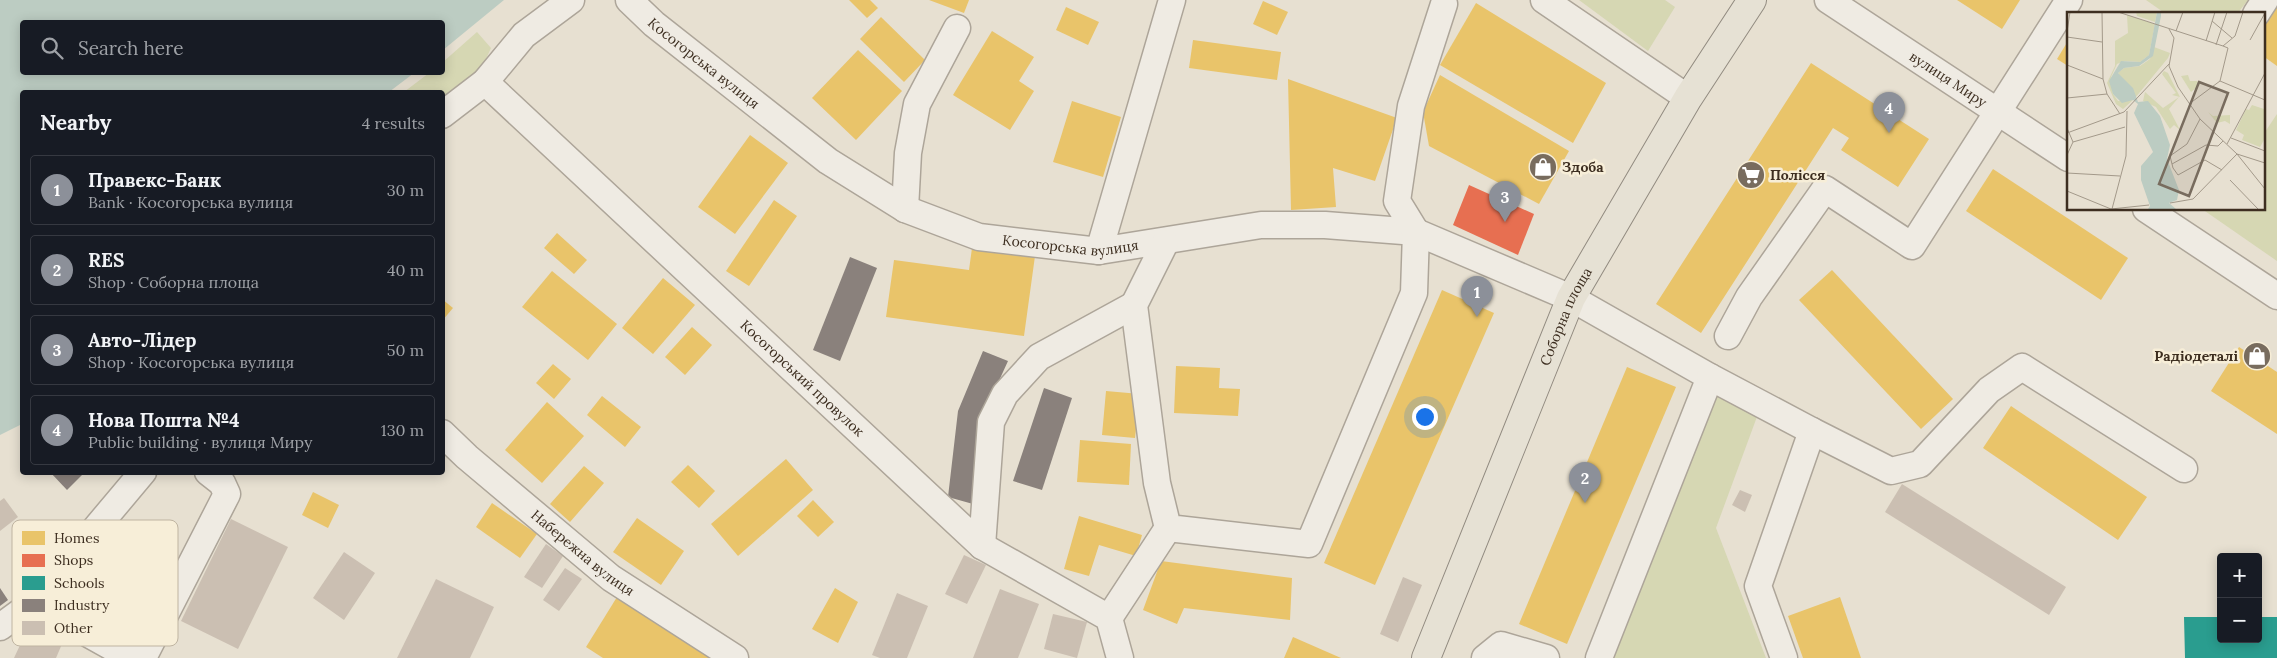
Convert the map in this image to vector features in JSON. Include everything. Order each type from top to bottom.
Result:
[{"type":"main road","name":"Соборна площа","points":[[1426,658],[1571,298],[1688,98],[1752,0]]},
{"type":"street","points":[[445,112],[485,82],[524,35],[571,0]]},
{"type":"street","name":"Косогорська вулиця","points":[[629,0],[654,24],[828,161],[905,209],[979,237],[1099,252],[1261,225],[1324,225],[1416,232],[1571,298],[1710,377],[1891,471],[1920,464],[1989,390],[2022,366],[2184,469]]},
{"type":"street","points":[[1099,252],[1172,0]]},
{"type":"street","points":[[1544,0],[1688,98]]},
{"type":"street","name":"вулиця Миру","points":[[1828,0],[2067,157]]},
{"type":"street","points":[[1728,336],[1749,298],[1825,189],[1912,246],[2069,0]]},
{"type":"street","points":[[2257,12],[2265,0]]},
{"type":"street","points":[[1168,528],[1309,544],[1414,293],[1416,232],[1398,201],[1411,106],[1444,4]]},
{"type":"street","points":[[905,209],[908,153],[917,104],[957,28]]},
{"type":"street","name":"Косогорський провулок","points":[[485,82],[982,546],[1109,618]]},
{"type":"street","points":[[2148,210],[2277,296]]},
{"type":"street","points":[[1120,658],[1109,618],[1168,528],[1156,482],[1134,305],[1165,242]]},
{"type":"street","points":[[982,546],[991,422],[1005,394],[1039,357],[1134,305]]},
{"type":"street","points":[[1599,658],[1710,377]]},
{"type":"street","points":[[1784,658],[1758,586],[1812,431]]},
{"type":"street","name":"Набережна вулиця","points":[[445,436],[467,457],[611,578],[735,658]]},
{"type":"street","points":[[102,520],[140,475]]},
{"type":"street","points":[[178,590],[227,494],[222,483],[212,475]]},
{"type":"street","points":[[0,626],[12,618]]},
{"type":"street","points":[[1485,658],[1501,645],[1546,658]]},
{"type":"street","points":[[110,646],[128,656],[146,652],[149,646]]},
{"type":"green space","points":[[1579,0],[1665,0],[1675,7],[1648,51]]},
{"type":"green space","points":[[2146,0],[2248,0],[2239,12],[2163,12]]},
{"type":"green space","points":[[477,32],[491,48],[479,74],[445,100],[445,90],[407,90],[426,75],[445,75],[445,60]]},
{"type":"green space","points":[[2277,114],[2277,261],[2203,210],[2264,210],[2264,134]]},
{"type":"green space","points":[[1713,390],[1758,414],[1716,528],[1766,658],[1614,658]]},
{"type":"shaded area","points":[[0,0],[504,0],[445,48],[445,20],[20,20],[20,75],[411,75],[392,90],[20,90],[20,425],[0,435]]},
{"type":"building: Homes","points":[[849,0],[870,0],[878,8],[867,18]]},
{"type":"building: Homes","points":[[929,0],[969,0],[964,13]]},
{"type":"building: Homes","points":[[1957,0],[2020,0],[2002,29]]},
{"type":"building: Homes","points":[[1263,1],[1288,12],[1277,35],[1253,24]]},
{"type":"building: Homes","points":[[2277,2],[2277,66],[2264,57],[2264,17]]},
{"type":"building: Homes","points":[[1476,3],[1606,83],[1573,143],[1440,65]]},
{"type":"building: Homes","points":[[1066,7],[1099,22],[1088,45],[1056,30]]},
{"type":"building: Homes","points":[[881,17],[925,60],[904,82],[860,39]]},
{"type":"building: Homes","points":[[992,31],[1034,57],[1019,81],[1034,91],[1010,130],[953,95]]},
{"type":"building: Homes","points":[[1193,40],[1281,52],[1277,80],[1189,68]]},
{"type":"building: Homes","points":[[2067,43],[2067,65],[2057,59]]},
{"type":"building: Homes","points":[[858,50],[902,91],[856,140],[812,98]]},
{"type":"building: Homes","points":[[1811,63],[1929,139],[1898,187],[1841,150],[1849,138],[1833,128],[1701,333],[1656,304]]},
{"type":"building: Homes","points":[[1440,75],[1569,151],[1539,204],[1429,146],[1423,112]]},
{"type":"building: Homes","points":[[1288,79],[1397,118],[1375,181],[1333,168],[1336,207],[1291,210]]},
{"type":"building: Homes","points":[[1072,101],[1121,117],[1103,177],[1053,162]]},
{"type":"building: Homes","points":[[750,135],[788,163],[735,234],[698,207]]},
{"type":"building: Homes","points":[[1993,169],[2128,258],[2101,300],[1966,211]]},
{"type":"building: Homes","points":[[774,200],[797,216],[749,286],[726,271]]},
{"type":"building: Homes","points":[[557,233],[587,260],[574,274],[544,248]]},
{"type":"building: Homes","points":[[972,248],[1035,256],[1024,336],[886,317],[894,260],[969,270]]},
{"type":"building: Homes","points":[[1832,270],[1953,399],[1921,429],[1799,300]]},
{"type":"building: Homes","points":[[552,271],[617,324],[588,360],[522,307]]},
{"type":"building: Homes","points":[[663,278],[695,305],[653,354],[622,328]]},
{"type":"building: Homes","points":[[1442,290],[1494,313],[1375,585],[1324,563]]},
{"type":"building: Homes","points":[[445,301],[453,308],[445,317]]},
{"type":"building: Homes","points":[[692,327],[712,345],[685,375],[665,357]]},
{"type":"building: Homes","points":[[2239,347],[2277,372],[2277,434],[2211,391]]},
{"type":"building: Homes","points":[[553,364],[571,379],[554,399],[536,383]]},
{"type":"building: Homes","points":[[1176,366],[1220,368],[1219,388],[1240,389],[1238,416],[1174,413]]},
{"type":"building: Homes","points":[[1627,367],[1676,387],[1567,644],[1519,624]]},
{"type":"building: Homes","points":[[1106,391],[1140,394],[1135,438],[1102,435]]},
{"type":"building: Homes","points":[[602,396],[641,427],[625,447],[587,415]]},
{"type":"building: Homes","points":[[547,402],[584,436],[542,483],[505,450]]},
{"type":"building: Homes","points":[[2011,406],[2147,497],[2118,540],[1983,448]]},
{"type":"building: Homes","points":[[1080,440],[1131,444],[1129,485],[1077,482]]},
{"type":"building: Homes","points":[[786,459],[813,490],[738,556],[711,524]]},
{"type":"building: Homes","points":[[688,465],[715,491],[699,508],[671,482]]},
{"type":"building: Homes","points":[[584,466],[604,483],[570,522],[550,504]]},
{"type":"building: Homes","points":[[313,492],[339,505],[328,528],[302,515]]},
{"type":"building: Homes","points":[[813,500],[834,522],[818,537],[797,516]]},
{"type":"building: Homes","points":[[492,503],[537,534],[520,558],[476,527]]},
{"type":"building: Homes","points":[[1079,516],[1142,535],[1136,556],[1099,545],[1089,576],[1064,569]]},
{"type":"building: Homes","points":[[637,518],[684,551],[661,585],[613,552]]},
{"type":"building: Homes","points":[[1161,561],[1292,578],[1290,620],[1184,608],[1177,624],[1143,610]]},
{"type":"building: Homes","points":[[835,588],[858,602],[838,643],[812,629]]},
{"type":"building: Homes","points":[[617,597],[712,658],[603,658],[586,647]]},
{"type":"building: Homes","points":[[1840,597],[1861,658],[1803,658],[1788,616]]},
{"type":"building: Homes","points":[[1293,637],[1341,658],[1284,658]]},
{"type":"building: Shops","points":[[1469,185],[1534,214],[1518,255],[1453,225]]},
{"type":"building: Schools","points":[[2184,617],[2217,617],[2217,643],[2262,643],[2262,617],[2277,617],[2277,658],[2185,658]]},
{"type":"building: Industry","points":[[850,257],[877,268],[840,361],[813,350]]},
{"type":"building: Industry","points":[[983,351],[1008,361],[982,418],[973,504],[948,497],[958,411]]},
{"type":"building: Industry","points":[[1044,388],[1072,398],[1042,490],[1013,481]]},
{"type":"building: Industry","points":[[53,475],[82,475],[67,490]]},
{"type":"building: Industry","points":[[0,588],[8,600],[0,606]]},
{"type":"building: Other","points":[[1902,484],[2066,587],[2049,615],[1885,512]]},
{"type":"building: Other","points":[[1740,490],[1752,495],[1745,512],[1732,505]]},
{"type":"building: Other","points":[[4,498],[18,517],[0,531],[0,501]]},
{"type":"building: Other","points":[[231,519],[288,547],[238,649],[181,621]]},
{"type":"building: Other","points":[[546,544],[563,556],[542,588],[524,577]]},
{"type":"building: Other","points":[[344,552],[375,573],[344,620],[313,598]]},
{"type":"building: Other","points":[[964,555],[986,565],[967,604],[945,594]]},
{"type":"building: Other","points":[[565,568],[582,579],[559,611],[543,600]]},
{"type":"building: Other","points":[[1403,577],[1422,585],[1398,642],[1380,634]]},
{"type":"building: Other","points":[[436,579],[494,607],[470,658],[397,658]]},
{"type":"building: Other","points":[[1000,589],[1039,604],[1018,658],[973,658]]},
{"type":"building: Other","points":[[897,593],[928,606],[907,658],[880,658],[872,655]]},
{"type":"building: Other","points":[[1053,614],[1087,622],[1077,658],[1044,649]]},
{"type":"building: Other","points":[[20,646],[61,646],[56,658],[14,658]]},
{"type":"place","name":"Нова Пошта №4","points":[[1889,133]]},
{"type":"place","name":"Здоба","points":[[1543,167]]},
{"type":"place","name":"Полісся","points":[[1751,175]]},
{"type":"place","name":"Авто-Лідер","points":[[1505,222]]},
{"type":"place","name":"Правекс-Банк","points":[[1477,317]]},
{"type":"place","name":"Радіодеталі","points":[[2257,356]]},
{"type":"place","name":"RES","points":[[1585,503]]}]
